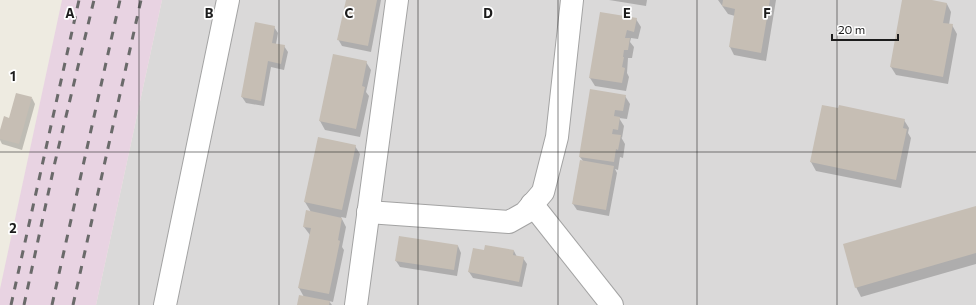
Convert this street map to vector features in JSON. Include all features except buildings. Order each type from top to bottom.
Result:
[{"type":"lane","points":[[165,305],[228,0]]},
{"type":"lane","points":[[356,305],[397,0]]},
{"type":"lane","points":[[368,212],[509,222],[525,212],[543,192],[557,137],[572,0]]},
{"type":"lane","points":[[532,204],[612,305]]},
{"type":"shaded area","points":[[62,0],[162,0],[96,305],[0,305],[0,289]]},
{"type":"shaded area","points":[[162,0],[976,0],[976,305],[96,305]]},
{"type":"railway","points":[[11,305],[79,0]]},
{"type":"railway","points":[[24,305],[55,162],[94,0]]},
{"type":"railway","points":[[52,305],[120,0]]},
{"type":"railway","points":[[73,305],[141,0]]}]
